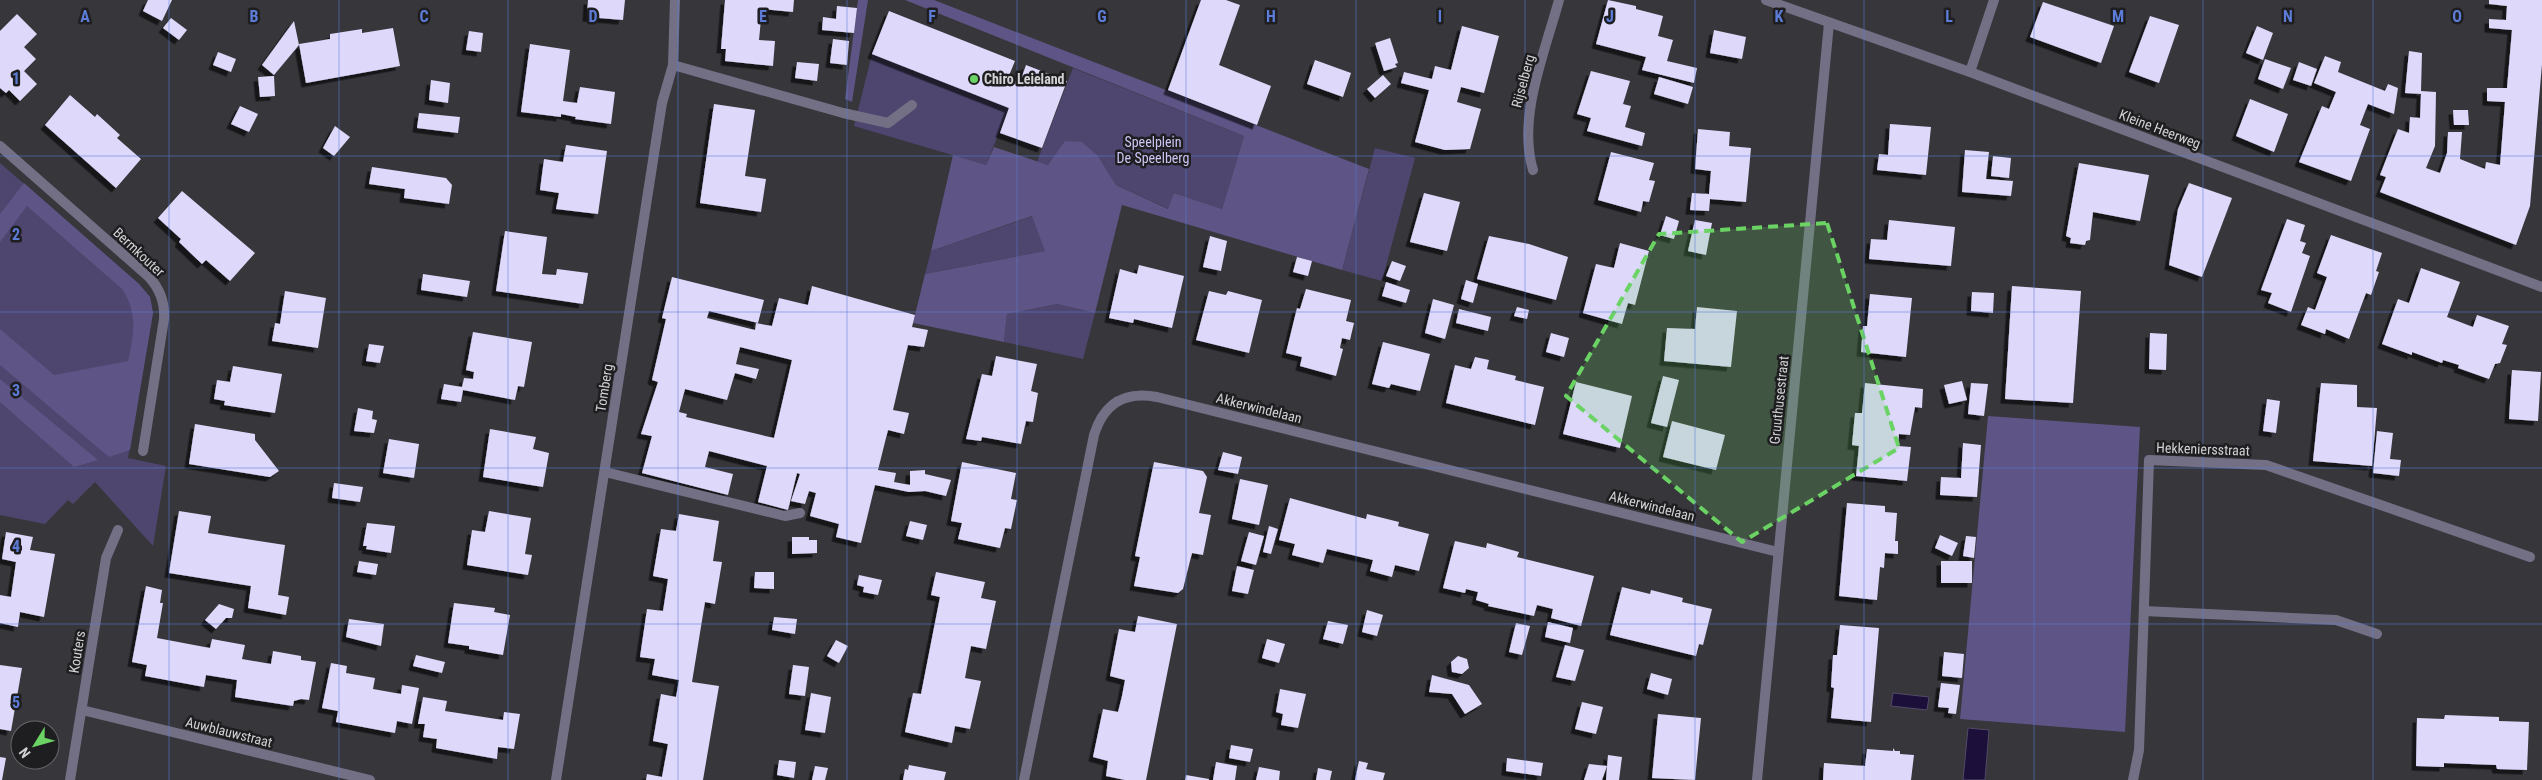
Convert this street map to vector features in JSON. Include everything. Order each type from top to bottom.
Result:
[{"type":"street","name":"Tomberg","points":[[556,780],[662,103],[673,65],[675,0]]},
{"type":"street","name":"Rijselberg","points":[[1533,170],[1527,143],[1528,115],[1559,0]]},
{"type":"street","name":"Kleine Heerweg","points":[[1766,0],[1970,72],[2542,287]]},
{"type":"street","points":[[1970,72],[1994,0]]},
{"type":"street","name":"Gruuthusestraat","points":[[1757,780],[1829,23]]},
{"type":"street","points":[[673,65],[888,124],[912,105]]},
{"type":"street","name":"Bermkouter","points":[[0,146],[149,277],[159,292],[163,303],[164,318],[143,451]]},
{"type":"street","name":"Akkerwindelaan","points":[[1024,780],[1094,434],[1105,412],[1127,397],[1137,394],[1157,397],[1778,552]]},
{"type":"street","name":"Hekkeniersstraat","points":[[2133,780],[2139,750],[2149,460],[2266,465],[2530,557]]},
{"type":"street","points":[[605,472],[785,516],[800,513]]},
{"type":"street","name":"Kouters","points":[[70,780],[106,558],[118,530]]},
{"type":"street","points":[[2144,611],[2336,620],[2377,634]]},
{"type":"street","name":"Auwblauwstraat","points":[[82,710],[370,780]]},
{"type":"highlighted area","points":[[1827,223],[1899,448],[1742,542],[1566,396],[1659,234]]},
{"type":"green space","points":[[872,54],[1009,108],[986,165],[854,126]]},
{"type":"green space","name":"Speelplein De Speelberg","points":[[1073,68],[1244,136],[1222,209],[1174,193],[1169,209],[1116,185],[1098,156],[1048,165],[1037,162]]},
{"type":"green space","points":[[1375,148],[1415,158],[1382,281],[1342,270]]},
{"type":"green space","points":[[0,163],[139,284],[150,297],[153,313],[128,458],[166,466],[153,546],[95,482],[73,504],[68,500],[45,524],[0,515]]},
{"type":"green space","points":[[1033,216],[1046,251],[925,274],[931,251]]},
{"type":"green space","points":[[1057,304],[1095,313],[1083,359],[1004,342],[1007,314]]},
{"type":"shaded area","points":[[858,0],[868,0],[852,102],[845,99]]},
{"type":"shaded area","points":[[905,0],[934,0],[1369,169],[1342,270],[1122,205],[1095,313],[1057,304],[1007,314],[1004,342],[913,323],[925,274],[1045,251],[1032,216],[931,251],[953,155],[986,165],[994,147],[1048,165],[1065,141],[1082,142],[1098,156],[1116,185],[1168,209],[1174,193],[1222,209],[1244,136]]},
{"type":"shaded area","points":[[24,183],[139,284],[150,297],[153,313],[130,450],[109,457],[0,365],[0,329],[54,375],[128,361],[132,342],[133,315],[131,306],[122,289],[27,206],[0,242],[0,214]]},
{"type":"shaded area","points":[[0,379],[98,460],[74,467],[0,402]]},
{"type":"shaded area","points":[[1988,416],[2140,427],[2125,732],[1960,719]]},
{"type":"shaded area","points":[[1893,693],[1929,697],[1927,710],[1891,706]]},
{"type":"shaded area","points":[[1968,728],[1989,730],[1985,780],[1963,780]]},
{"type":"building","points":[[148,0],[172,0],[162,21],[143,11]]},
{"type":"building","points":[[588,0],[625,0],[623,20],[587,17]]},
{"type":"building","points":[[725,0],[794,0],[793,12],[762,9],[759,40],[775,41],[773,66],[725,61],[726,49],[721,49]]},
{"type":"building","points":[[1201,0],[1226,0],[1240,5],[1219,65],[1271,86],[1257,125],[1168,90]]},
{"type":"building","points":[[1608,0],[1636,6],[1636,9],[1663,16],[1658,36],[1673,40],[1667,61],[1697,68],[1694,83],[1642,70],[1646,57],[1596,44]]},
{"type":"building","points":[[2489,0],[2542,0],[2542,64],[2530,206],[2516,245],[2380,192],[2386,177],[2380,175],[2398,129],[2409,133],[2410,117],[2420,118],[2421,94],[2405,93],[2409,51],[2422,53],[2421,91],[2436,92],[2435,146],[2426,168],[2440,173],[2447,153],[2448,132],[2462,132],[2460,159],[2485,169],[2486,162],[2500,165],[2505,102],[2487,101],[2487,88],[2507,88],[2512,30],[2489,28],[2489,19],[2506,20],[2507,6],[2489,4]]},
{"type":"building","points":[[2043,2],[2114,26],[2101,63],[2030,37]]},
{"type":"building","points":[[837,6],[857,8],[854,33],[822,30],[823,17],[836,19]]},
{"type":"building","name":"Chiro Leieland","points":[[889,11],[1015,61],[1008,78],[1020,82],[1026,65],[1067,81],[1042,148],[1000,133],[1009,108],[872,54]]},
{"type":"building","points":[[17,14],[37,34],[24,47],[36,59],[24,71],[37,84],[20,101],[9,90],[6,93],[0,88],[0,31]]},
{"type":"building","points":[[2150,16],[2179,25],[2159,83],[2129,72]]},
{"type":"building","points":[[171,18],[187,30],[179,40],[163,28]]},
{"type":"building","points":[[294,21],[299,45],[274,75],[262,65]]},
{"type":"building","points":[[1462,26],[1499,36],[1484,93],[1461,87],[1457,102],[1481,109],[1470,149],[1445,150],[1415,142],[1429,90],[1401,83],[1404,72],[1432,79],[1435,66],[1451,70]]},
{"type":"building","points":[[2257,26],[2273,33],[2263,60],[2246,53]]},
{"type":"building","points":[[393,28],[400,66],[306,83],[299,44],[330,39],[330,34],[362,29],[362,33]]},
{"type":"building","points":[[1714,30],[1746,37],[1742,59],[1710,53]]},
{"type":"building","points":[[469,31],[483,33],[481,52],[466,50]]},
{"type":"building","points":[[1390,38],[1398,63],[1395,64],[1397,67],[1384,71],[1375,43]]},
{"type":"building","points":[[833,39],[849,41],[847,65],[830,63]]},
{"type":"building","points":[[530,44],[570,50],[563,101],[577,103],[580,87],[615,92],[611,124],[575,119],[576,117],[561,114],[561,117],[521,112]]},
{"type":"building","points":[[218,52],[236,59],[231,72],[213,65]]},
{"type":"building","points":[[2325,56],[2341,62],[2338,72],[2385,91],[2388,84],[2398,88],[2394,114],[2368,104],[2360,125],[2370,129],[2351,181],[2299,162],[2322,106],[2329,109],[2336,92],[2314,83]]},
{"type":"building","points":[[2265,59],[2291,68],[2283,89],[2258,79]]},
{"type":"building","points":[[1315,60],[1351,73],[1343,97],[1307,84]]},
{"type":"building","points":[[797,62],[819,64],[817,81],[795,78]]},
{"type":"building","points":[[2299,62],[2317,69],[2311,86],[2293,80]]},
{"type":"building","points":[[1591,71],[1630,81],[1623,104],[1631,106],[1625,127],[1645,133],[1642,146],[1587,131],[1591,118],[1577,114]]},
{"type":"building","points":[[1383,75],[1391,84],[1375,98],[1367,89]]},
{"type":"building","points":[[274,76],[275,96],[260,97],[258,77]]},
{"type":"building","points":[[1659,77],[1693,87],[1688,104],[1654,94]]},
{"type":"building","points":[[431,80],[450,83],[448,103],[429,100]]},
{"type":"building","points":[[70,95],[95,117],[97,114],[120,135],[117,138],[141,159],[116,188],[45,125]]},
{"type":"building","points":[[2250,99],[2288,114],[2274,152],[2236,136]]},
{"type":"building","points":[[714,104],[755,110],[745,176],[766,179],[761,212],[700,203]]},
{"type":"building","points":[[240,106],[258,114],[249,132],[231,124]]},
{"type":"building","points":[[2453,110],[2468,110],[2469,125],[2454,125]]},
{"type":"building","points":[[419,113],[460,117],[458,133],[417,128]]},
{"type":"building","points":[[1890,124],[1931,127],[1926,175],[1877,170],[1879,154],[1888,155]]},
{"type":"building","points":[[335,126],[350,137],[334,156],[323,148]]},
{"type":"building","points":[[1698,129],[1730,132],[1729,146],[1751,148],[1746,202],[1710,199],[1709,211],[1690,210],[1692,193],[1709,194],[1711,171],[1695,169]]},
{"type":"building","points":[[566,145],[607,151],[598,214],[556,209],[559,193],[540,190],[544,159],[563,162]]},
{"type":"building","points":[[1965,150],[1989,152],[1986,179],[2013,181],[2011,196],[1962,192]]},
{"type":"building","points":[[1611,152],[1654,163],[1649,180],[1655,181],[1649,202],[1643,201],[1641,212],[1598,200]]},
{"type":"building","points":[[1993,156],[2011,158],[2009,178],[1991,176]]},
{"type":"building","points":[[2079,163],[2149,175],[2140,221],[2093,212],[2090,240],[2086,241],[2085,245],[2070,243],[2071,238],[2066,236]]},
{"type":"building","points":[[372,167],[446,178],[452,185],[449,204],[404,198],[405,189],[369,184]]},
{"type":"building","points":[[2189,183],[2232,198],[2202,277],[2169,265],[2178,209]]},
{"type":"building","points":[[182,191],[255,253],[230,281],[206,260],[202,264],[179,242],[181,239],[158,218]]},
{"type":"building","points":[[1424,193],[1460,202],[1447,251],[1410,242]]},
{"type":"building","points":[[1666,216],[1679,221],[1674,239],[1660,235]]},
{"type":"building","points":[[2287,219],[2305,225],[2300,241],[2306,243],[2302,253],[2310,256],[2291,312],[2268,303],[2272,293],[2261,290]]},
{"type":"building","points":[[1695,220],[1712,223],[1706,255],[1688,251]]},
{"type":"building","points":[[1889,220],[1955,227],[1951,266],[1869,259],[1871,239],[1887,240]]},
{"type":"building","points":[[505,231],[547,237],[542,274],[556,275],[557,269],[588,273],[583,304],[496,291]]},
{"type":"building","points":[[2331,235],[2382,253],[2376,271],[2379,272],[2371,295],[2366,293],[2349,339],[2326,329],[2325,334],[2301,325],[2308,307],[2315,310],[2327,277],[2317,273]]},
{"type":"building","points":[[1210,236],[1227,241],[1221,271],[1203,267]]},
{"type":"building","points":[[1489,236],[1529,244],[1568,257],[1556,300],[1477,279]]},
{"type":"building","points":[[1620,243],[1649,251],[1635,305],[1628,303],[1622,324],[1583,313],[1596,264],[1614,268]]},
{"type":"building","points":[[1297,257],[1312,261],[1308,276],[1293,272]]},
{"type":"building","points":[[1392,261],[1406,266],[1400,281],[1386,276]]},
{"type":"building","points":[[1139,265],[1184,276],[1172,328],[1134,319],[1133,323],[1109,318],[1120,269],[1137,274]]},
{"type":"building","points":[[2421,268],[2460,282],[2447,317],[2473,327],[2477,315],[2509,326],[2502,344],[2507,345],[2500,363],[2495,364],[2489,379],[2458,368],[2459,365],[2443,360],[2442,363],[2412,352],[2412,355],[2382,344],[2398,299],[2409,303]]},
{"type":"building","points":[[423,274],[470,281],[467,297],[421,290]]},
{"type":"building","points":[[672,277],[764,300],[758,323],[709,311],[707,318],[755,330],[756,323],[772,326],[779,298],[808,305],[812,286],[915,315],[912,327],[928,330],[924,347],[908,345],[893,410],[909,413],[904,434],[888,430],[878,470],[896,473],[894,482],[910,485],[910,471],[925,470],[925,474],[951,480],[946,496],[925,491],[909,492],[875,485],[861,543],[836,537],[839,524],[810,516],[816,493],[809,491],[805,504],[791,501],[800,474],[797,473],[788,510],[758,502],[767,466],[709,451],[705,467],[733,474],[728,495],[642,473],[652,436],[641,434],[658,382],[652,380],[666,319],[662,318]],"holes":[[[740,347],[792,360],[774,438],[686,417],[687,414],[679,412],[685,389],[727,400],[735,373],[756,379],[759,369],[736,364]]]},
{"type":"building","points":[[1466,280],[1478,284],[1473,303],[1461,299]]},
{"type":"building","points":[[1386,282],[1410,290],[1406,303],[1382,296]]},
{"type":"building","points":[[2012,286],[2081,291],[2073,403],[2005,399]]},
{"type":"building","points":[[1306,289],[1351,300],[1346,321],[1354,323],[1350,340],[1342,338],[1340,348],[1343,349],[1336,376],[1300,366],[1302,357],[1286,353],[1297,308],[1300,309]]},
{"type":"building","points":[[285,291],[326,298],[318,348],[272,341],[275,323],[280,324]]},
{"type":"building","points":[[1209,291],[1226,295],[1228,291],[1262,300],[1249,353],[1196,340]]},
{"type":"building","points":[[1972,292],[1994,293],[1993,313],[1971,311]]},
{"type":"building","points":[[1870,294],[1912,298],[1906,357],[1861,352],[1863,326],[1867,326]]},
{"type":"building","points":[[1433,299],[1454,305],[1445,339],[1425,333]]},
{"type":"building","points":[[1517,307],[1529,310],[1527,319],[1514,316]]},
{"type":"building","points":[[1697,307],[1737,311],[1731,367],[1664,361],[1667,328],[1695,329]]},
{"type":"building","points":[[1459,309],[1491,317],[1488,331],[1456,323]]},
{"type":"building","points":[[473,332],[532,342],[524,387],[518,386],[515,400],[463,390],[461,402],[441,399],[444,384],[462,387],[464,378],[473,379],[474,372],[466,370]]},
{"type":"building","points":[[1551,333],[1569,338],[1564,357],[1546,352]]},
{"type":"building","points":[[2150,333],[2167,334],[2166,370],[2149,369]]},
{"type":"building","points":[[1383,342],[1430,354],[1420,391],[1391,384],[1389,388],[1372,384]]},
{"type":"building","points":[[369,344],[384,346],[380,363],[366,361]]},
{"type":"building","points":[[996,356],[1037,364],[1031,391],[1038,393],[1033,422],[1026,421],[1021,444],[982,437],[981,441],[966,439],[982,374],[992,376]]},
{"type":"building","points":[[1475,357],[1489,360],[1487,369],[1516,376],[1515,380],[1544,387],[1535,425],[1446,403],[1455,365],[1471,369]]},
{"type":"building","points":[[233,366],[282,374],[275,413],[224,405],[225,401],[214,399],[217,380],[230,382]]},
{"type":"building","points":[[2512,370],[2541,372],[2538,421],[2509,419]]},
{"type":"building","points":[[1663,376],[1679,380],[1667,427],[1651,423]]},
{"type":"building","points":[[1962,381],[1967,400],[1949,404],[1944,385]]},
{"type":"building","points":[[1576,382],[1632,396],[1620,448],[1563,434]]},
{"type":"building","points":[[1865,383],[1923,389],[1922,408],[1915,407],[1910,435],[1899,434],[1898,446],[1911,447],[1907,481],[1856,476],[1859,446],[1852,445],[1855,413],[1862,413]]},
{"type":"building","points":[[1971,383],[1988,384],[1984,416],[1968,414]]},
{"type":"building","points":[[2321,383],[2357,385],[2357,407],[2377,408],[2372,466],[2313,461]]},
{"type":"building","points":[[2267,399],[2280,401],[2276,433],[2263,431]]},
{"type":"building","points":[[358,408],[373,411],[372,419],[377,420],[374,433],[354,431]]},
{"type":"building","points":[[1672,421],[1725,435],[1716,470],[1663,457]]},
{"type":"building","points":[[195,424],[255,434],[255,440],[279,471],[270,477],[189,464]]},
{"type":"building","points":[[490,429],[536,437],[533,449],[549,453],[543,487],[483,477]]},
{"type":"building","points":[[2377,431],[2393,433],[2390,459],[2401,460],[2399,476],[2373,473]]},
{"type":"building","points":[[389,439],[419,444],[414,478],[383,473]]},
{"type":"building","points":[[1963,443],[1981,445],[1977,497],[1940,495],[1941,477],[1961,478]]},
{"type":"building","points":[[1223,452],[1242,457],[1238,474],[1218,470]]},
{"type":"building","points":[[962,462],[1016,473],[1011,499],[1017,500],[1011,529],[1005,528],[1000,548],[958,539],[962,523],[951,521]]},
{"type":"building","points":[[1154,462],[1203,471],[1207,477],[1199,513],[1211,515],[1203,555],[1192,553],[1183,589],[1178,593],[1134,586],[1140,557],[1135,556]]},
{"type":"building","points":[[1240,479],[1268,485],[1259,525],[1232,519]]},
{"type":"building","points":[[334,483],[363,487],[360,502],[332,498]]},
{"type":"building","points":[[1290,498],[1366,519],[1367,514],[1399,522],[1398,526],[1429,534],[1419,571],[1395,565],[1392,577],[1370,571],[1373,560],[1327,549],[1323,563],[1292,555],[1295,544],[1279,540]]},
{"type":"building","points":[[1847,503],[1885,506],[1885,512],[1897,513],[1895,541],[1898,541],[1898,554],[1885,553],[1884,568],[1880,567],[1877,600],[1839,596]]},
{"type":"building","points":[[179,511],[211,516],[208,533],[285,545],[278,595],[289,597],[286,615],[248,608],[251,586],[169,573]]},
{"type":"building","points":[[489,511],[531,518],[525,554],[532,555],[528,575],[467,565],[472,530],[485,532]]},
{"type":"building","points":[[679,514],[719,521],[713,561],[722,562],[715,604],[705,602],[692,682],[719,686],[703,780],[646,780],[647,774],[662,777],[668,744],[653,741],[661,694],[676,697],[679,680],[652,675],[655,659],[640,657],[647,609],[663,611],[668,579],[653,576],[661,529],[676,531]]},
{"type":"building","points":[[910,521],[927,525],[923,540],[906,536]]},
{"type":"building","points":[[367,523],[395,526],[391,553],[366,549],[367,546],[363,546]]},
{"type":"building","points":[[1269,526],[1278,529],[1271,554],[1263,552]]},
{"type":"building","points":[[6,532],[33,537],[30,550],[55,554],[44,617],[20,612],[18,627],[0,623],[0,595],[11,597],[16,562],[2,559]]},
{"type":"building","points":[[1249,532],[1264,536],[1256,565],[1241,561]]},
{"type":"building","points":[[1940,535],[1958,543],[1952,556],[1935,548]]},
{"type":"building","points":[[1966,536],[1976,537],[1974,558],[1963,556]]},
{"type":"building","points":[[792,537],[809,537],[809,540],[817,540],[817,553],[792,554]]},
{"type":"building","points":[[1455,541],[1486,548],[1487,543],[1519,552],[1517,557],[1594,576],[1581,626],[1551,618],[1553,609],[1537,605],[1534,616],[1488,606],[1489,604],[1476,600],[1478,592],[1466,589],[1465,593],[1443,588]]},
{"type":"building","points":[[359,561],[378,564],[376,575],[357,572]]},
{"type":"building","points":[[1941,561],[1972,561],[1972,583],[1941,583]]},
{"type":"building","points":[[1237,566],[1254,570],[1248,594],[1232,591]]},
{"type":"building","points":[[755,572],[774,572],[774,589],[754,588]]},
{"type":"building","points":[[936,572],[985,582],[981,598],[996,601],[986,649],[971,646],[965,678],[981,681],[970,729],[955,726],[952,743],[905,732],[913,693],[921,694],[940,597],[931,595]]},
{"type":"building","points":[[859,575],[882,580],[878,595],[863,592],[864,587],[857,585]]},
{"type":"building","points":[[146,586],[162,590],[160,603],[163,603],[157,638],[210,648],[212,639],[245,645],[242,659],[271,664],[273,651],[301,656],[301,660],[316,662],[309,700],[301,699],[294,701],[293,706],[235,697],[237,680],[206,675],[204,687],[145,676],[147,665],[132,662]]},
{"type":"building","points":[[1622,587],[1650,594],[1651,590],[1683,598],[1682,602],[1712,609],[1703,645],[1699,644],[1696,656],[1610,635]]},
{"type":"building","points":[[454,603],[495,608],[494,612],[510,615],[503,655],[469,649],[469,646],[448,643]]},
{"type":"building","points":[[219,604],[234,609],[232,618],[226,618],[216,629],[205,620]]},
{"type":"building","points":[[1367,610],[1383,615],[1377,636],[1362,632]]},
{"type":"building","points":[[1138,616],[1177,624],[1146,780],[1125,780],[1106,776],[1108,761],[1093,757],[1103,709],[1118,712],[1122,696],[1125,680],[1110,676],[1119,629],[1135,632]]},
{"type":"building","points":[[774,617],[797,619],[795,634],[772,630]]},
{"type":"building","points":[[349,619],[384,624],[381,646],[346,637]]},
{"type":"building","points":[[1328,621],[1348,625],[1343,644],[1323,639]]},
{"type":"building","points":[[1548,622],[1573,628],[1570,643],[1545,637]]},
{"type":"building","points":[[1516,623],[1530,626],[1522,655],[1509,652]]},
{"type":"building","points":[[1840,625],[1879,628],[1871,722],[1831,718],[1834,688],[1831,687],[1833,655],[1837,655]]},
{"type":"building","points":[[1267,639],[1285,644],[1279,663],[1262,658]]},
{"type":"building","points":[[836,640],[848,646],[839,663],[827,656]]},
{"type":"building","points":[[1565,645],[1584,650],[1575,681],[1556,677]]},
{"type":"building","points":[[1944,652],[1964,654],[1962,678],[1942,676]]},
{"type":"building","points":[[416,655],[445,662],[442,673],[413,666]]},
{"type":"building","points":[[1458,656],[1467,659],[1469,668],[1462,674],[1452,672],[1451,662]]},
{"type":"building","points":[[331,663],[347,666],[346,673],[375,678],[373,689],[401,694],[402,685],[419,688],[412,724],[397,721],[395,733],[336,722],[338,711],[322,708]]},
{"type":"building","points":[[0,665],[22,668],[13,720],[10,720],[10,731],[0,729]]},
{"type":"building","points":[[793,665],[809,667],[805,696],[789,694]]},
{"type":"building","points":[[1651,673],[1672,679],[1668,695],[1647,689]]},
{"type":"building","points":[[1432,675],[1469,685],[1482,704],[1465,714],[1452,694],[1429,692]]},
{"type":"building","points":[[1941,683],[1960,685],[1956,714],[1948,713],[1949,708],[1938,707]]},
{"type":"building","points":[[1280,689],[1306,694],[1298,728],[1281,725],[1283,714],[1276,712]]},
{"type":"building","points":[[811,693],[831,697],[825,733],[805,730]]},
{"type":"building","points":[[423,697],[447,701],[445,711],[503,720],[504,712],[520,714],[514,749],[498,747],[497,759],[436,748],[437,739],[423,737],[425,724],[418,724]]},
{"type":"building","points":[[1582,702],[1603,707],[1596,734],[1575,729]]},
{"type":"building","points":[[1658,714],[1701,718],[1695,780],[1652,778]]},
{"type":"building","points":[[2445,715],[2499,717],[2499,721],[2529,722],[2527,770],[2497,769],[2496,765],[2444,763],[2444,767],[2416,766],[2417,718],[2444,719]]},
{"type":"building","points":[[1231,745],[1253,749],[1250,762],[1229,758]]},
{"type":"building","points":[[1893,748],[1895,751],[1900,751],[1900,754],[1914,755],[1911,780],[1823,780],[1824,763],[1865,766],[1867,749],[1893,751]]},
{"type":"building","points":[[1608,755],[1622,757],[1619,780],[1606,780]]},
{"type":"building","points":[[0,757],[6,758],[2,780],[0,780]]},
{"type":"building","points":[[1507,758],[1543,763],[1541,776],[1506,771]]},
{"type":"building","points":[[779,760],[796,762],[794,778],[777,775]]},
{"type":"building","points":[[1359,761],[1368,763],[1366,769],[1385,773],[1383,780],[1355,780]]},
{"type":"building","points":[[1216,762],[1237,766],[1235,780],[1213,780]]},
{"type":"building","points":[[1589,764],[1607,766],[1602,780],[1584,780]]},
{"type":"building","points":[[909,765],[946,772],[944,780],[903,780],[905,769],[908,770]]},
{"type":"building","points":[[815,766],[828,768],[825,780],[812,780]]},
{"type":"building","points":[[1259,767],[1280,771],[1279,780],[1256,780]]},
{"type":"building","points":[[1318,768],[1332,771],[1330,780],[1316,780]]},
{"type":"building","points":[[1186,775],[1209,779],[1209,780],[1185,780]]},
{"type":"place","name":"Chiro Leieland","points":[[974,79]]}]
